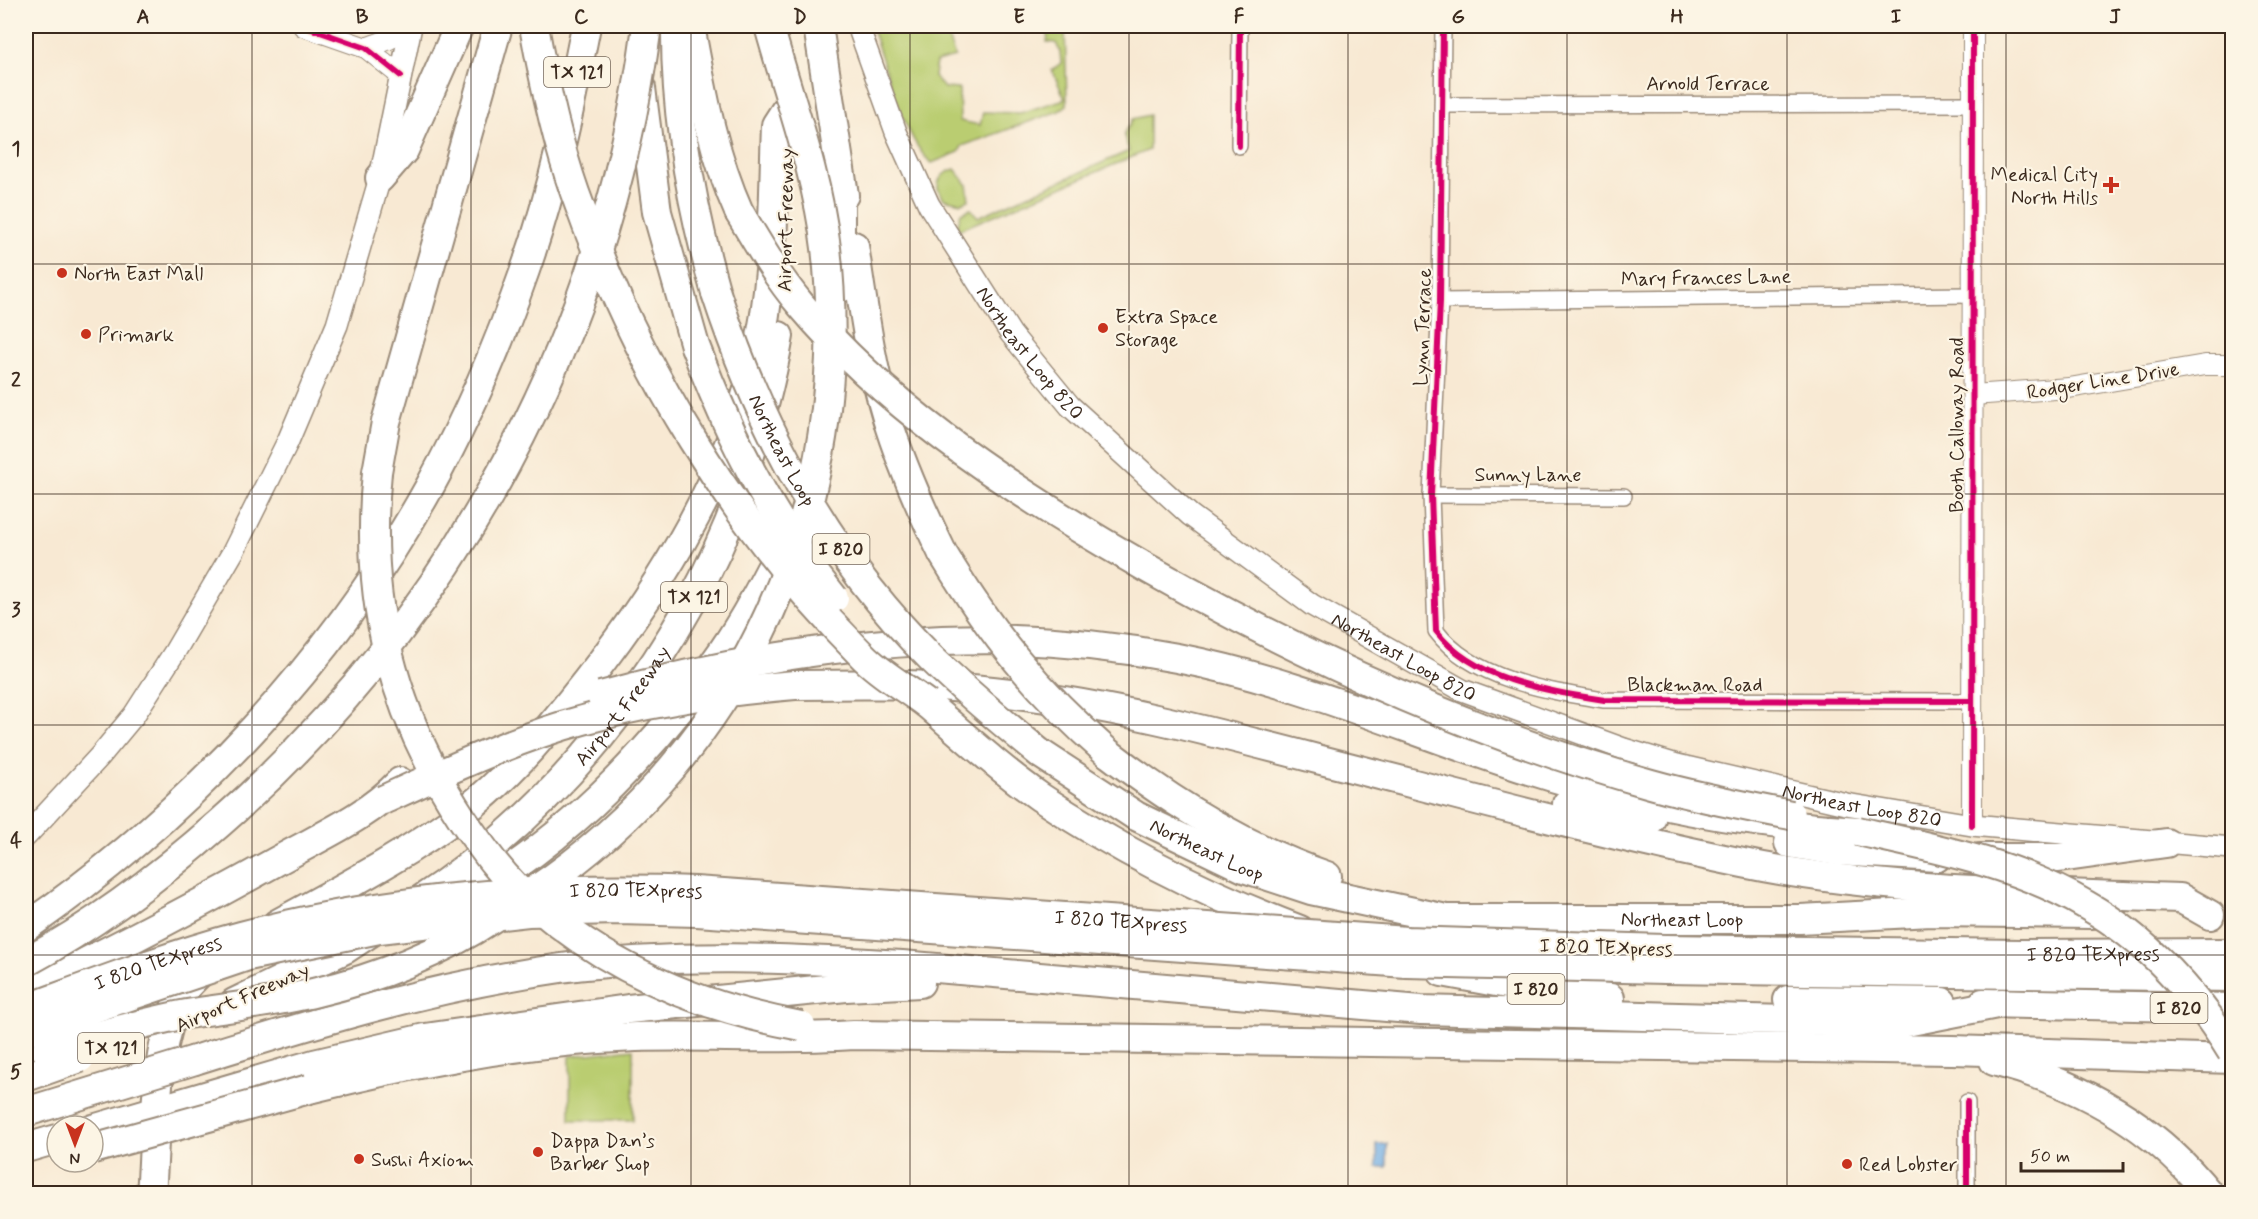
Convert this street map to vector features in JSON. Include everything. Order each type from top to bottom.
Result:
[{"type":"highway","points":[[380,177],[404,150],[459,26]]},
{"type":"highway","points":[[498,26],[386,422],[377,472],[373,545],[376,594],[393,673],[409,718],[445,791],[493,862],[531,902],[597,951],[641,976],[687,997],[756,1018],[854,1035]]},
{"type":"highway","points":[[534,26],[551,111],[574,190],[603,267],[639,347],[704,459],[779,561],[863,657],[927,704]]},
{"type":"highway","name":"TX 121","points":[[26,927],[77,892],[219,764],[289,687],[337,627],[385,558],[429,488],[466,416],[526,269],[567,119],[586,26]]},
{"type":"highway","name":"I 820","points":[[638,26],[642,113],[657,212],[695,346],[736,443],[790,538],[824,586],[881,656],[927,704]]},
{"type":"highway","points":[[26,962],[94,920],[149,882],[254,793],[324,723],[400,631],[441,575],[479,515],[522,436],[562,348],[589,281],[625,153],[647,26]]},
{"type":"highway","name":"Northeast Loop","points":[[676,26],[676,73],[684,154],[697,224],[716,293],[734,347],[774,439],[816,512],[851,564],[930,657],[986,709],[1041,754],[1136,816],[1244,868],[1311,890],[1446,920],[1800,919],[1931,912],[2221,916]]},
{"type":"highway","points":[[690,26],[710,133],[723,176],[739,212],[768,260],[801,305],[849,356],[903,405],[947,440],[1058,516],[1180,588],[1307,654],[1425,706],[1580,763],[1653,785],[1946,851],[1993,866],[2086,905],[2163,963],[2189,993],[2232,1052]]},
{"type":"highway","points":[[26,1057],[127,1027],[318,992],[391,969],[470,934],[566,870],[618,825],[673,768],[705,726],[758,639],[781,588],[799,537],[826,421],[831,327],[826,248],[819,205],[769,26]]},
{"type":"highway","name":"Airport Freeway","points":[[26,1077],[197,1021],[345,949],[444,885],[552,790],[603,732],[656,662],[697,593],[730,522],[770,391],[789,257],[785,111],[778,26]]},
{"type":"highway","points":[[818,26],[840,178],[853,236],[872,359],[886,416],[906,474],[943,554],[978,611],[1016,662],[1064,715],[1107,753],[1161,794],[1199,818],[1260,849],[1348,883],[1391,895],[1446,920]]},
{"type":"highway","points":[[151,1194],[162,1048],[179,998],[196,975],[222,954],[380,867],[468,809],[507,774],[545,733],[614,644],[647,596],[692,522],[723,458],[756,359],[771,246],[776,125],[785,111]]},
{"type":"highway","points":[[345,949],[421,925],[514,868],[553,839],[630,766],[722,652],[787,537],[824,421],[834,365],[840,303],[840,178]]},
{"type":"highway","points":[[383,800],[408,774],[445,756],[597,698],[681,674],[885,642],[1018,638],[1099,645],[1200,663],[1295,689],[1506,762],[1647,801],[1789,827],[1858,831]]},
{"type":"highway","points":[[26,991],[121,947],[383,800],[458,765],[580,720],[655,702],[716,692],[795,685],[925,684],[994,691],[1093,706],[1215,733],[1746,864],[1933,888],[2180,898],[2221,916]]},
{"type":"highway","name":"Northeast Loop","points":[[927,704],[984,754],[1038,796],[1163,872],[1235,904],[1344,947],[1430,970],[1599,998],[2232,1008]]},
{"type":"highway","points":[[1412,783],[1547,800],[1837,850],[1978,858],[2059,858],[2166,843]]},
{"type":"highway","name":"I 820 TEXpress","points":[[26,1009],[176,955],[242,936],[370,908],[442,897],[526,890],[619,888],[695,891],[1665,959],[2232,977]]},
{"type":"highway","name":"I 820 TEXpress","points":[[26,1031],[248,956],[379,929],[528,912],[619,910],[697,912],[1406,963],[2232,953]]},
{"type":"highway","points":[[26,1112],[339,1015],[412,995],[562,968],[637,961],[712,958],[820,960],[1052,976],[1433,1010],[1900,1023],[2002,1003]]},
{"type":"highway","points":[[105,1126],[314,1064],[425,1038],[519,1023],[894,983],[1026,987],[1052,976]]},
{"type":"highway","points":[[105,1146],[309,1089],[439,1059],[572,1042],[636,1037],[798,1039],[854,1035],[1952,1050],[2232,1059]]},
{"type":"highway","points":[[1952,1050],[2023,1068],[2101,1102],[2161,1144],[2209,1194]]},
{"type":"highway","points":[[26,1148],[45,1142]]},
{"type":"highway","points":[[26,1167],[45,1162]]},
{"type":"main road","points":[[26,836],[100,756],[134,715],[174,653],[233,552],[288,441],[337,325],[380,177],[411,26]]},
{"type":"main road","name":"Northeast Loop 820","points":[[858,26],[896,132],[929,205],[1011,334],[1070,406],[1190,515],[1245,558],[1312,605],[1462,690],[1624,749],[1677,765],[1846,804],[1972,825],[2232,848]]},
{"type":"street","points":[[303,26],[366,48],[401,76]]},
{"type":"street","points":[[366,48],[391,39],[405,26]]},
{"type":"street","points":[[1239,146],[1240,26]]},
{"type":"street","name":"Lynn Terrace","points":[[1436,631],[1431,495],[1440,301],[1444,105],[1443,26]]},
{"type":"street","name":"Booth Calloway Road","points":[[1972,825],[1973,26]]},
{"type":"street","name":"Arnold Terrace","points":[[1444,105],[1973,104]]},
{"type":"street","name":"Mary Frances Lane","points":[[1440,301],[1972,295]]},
{"type":"street","name":"Rodger Line Drive","points":[[1973,395],[2069,388],[2205,365],[2232,365]]},
{"type":"street","name":"Sunny Lane","points":[[1431,495],[1623,496]]},
{"type":"street","name":"Blackman Road","points":[[1436,631],[1461,657],[1512,679],[1549,691],[1604,700],[1972,701]]},
{"type":"street","points":[[1967,1102],[1967,1194]]},
{"type":"green space","points":[[871,26],[962,26],[945,30],[955,57],[936,62],[934,76],[944,88],[959,89],[960,121],[980,125],[983,112],[1020,113],[1065,99],[1052,70],[1061,63],[1060,52],[1056,43],[1047,42],[1049,26],[1065,26],[1067,105],[1059,111],[962,146],[959,152],[932,163],[922,154],[904,121]]},
{"type":"green space","points":[[1149,115],[1149,150],[959,230],[957,226],[961,213],[971,209],[978,217],[1129,151],[1124,134],[1133,119]]},
{"type":"green space","points":[[955,169],[967,184],[969,200],[961,203],[944,199],[938,189],[942,176]]},
{"type":"green space","points":[[633,1049],[633,1120],[570,1120],[570,1056]]},
{"type":"water","points":[[1377,1144],[1387,1144],[1387,1167],[1377,1167]]},
{"type":"cycle path","points":[[303,26],[366,48],[401,76]]},
{"type":"cycle path","points":[[1239,146],[1240,26]]},
{"type":"cycle path","points":[[1443,26],[1440,301],[1431,495],[1436,631],[1452,648],[1490,672],[1536,687],[1604,700],[1972,701]]},
{"type":"cycle path","points":[[1972,825],[1973,26]]},
{"type":"cycle path","points":[[1967,1102],[1967,1194]]},
{"type":"place","name":"Medical City North Hills","points":[[2111,185]]},
{"type":"place","name":"North East Mall","points":[[62,273]]},
{"type":"place","name":"Extra Space Storage","points":[[1103,328]]},
{"type":"place","name":"Primark","points":[[86,334]]},
{"type":"place","name":"Dappa Dan’s Barber Shop","points":[[538,1152]]},
{"type":"place","name":"Sushi Axiom","points":[[359,1159]]},
{"type":"place","name":"Red Lobster","points":[[1847,1164]]}]
